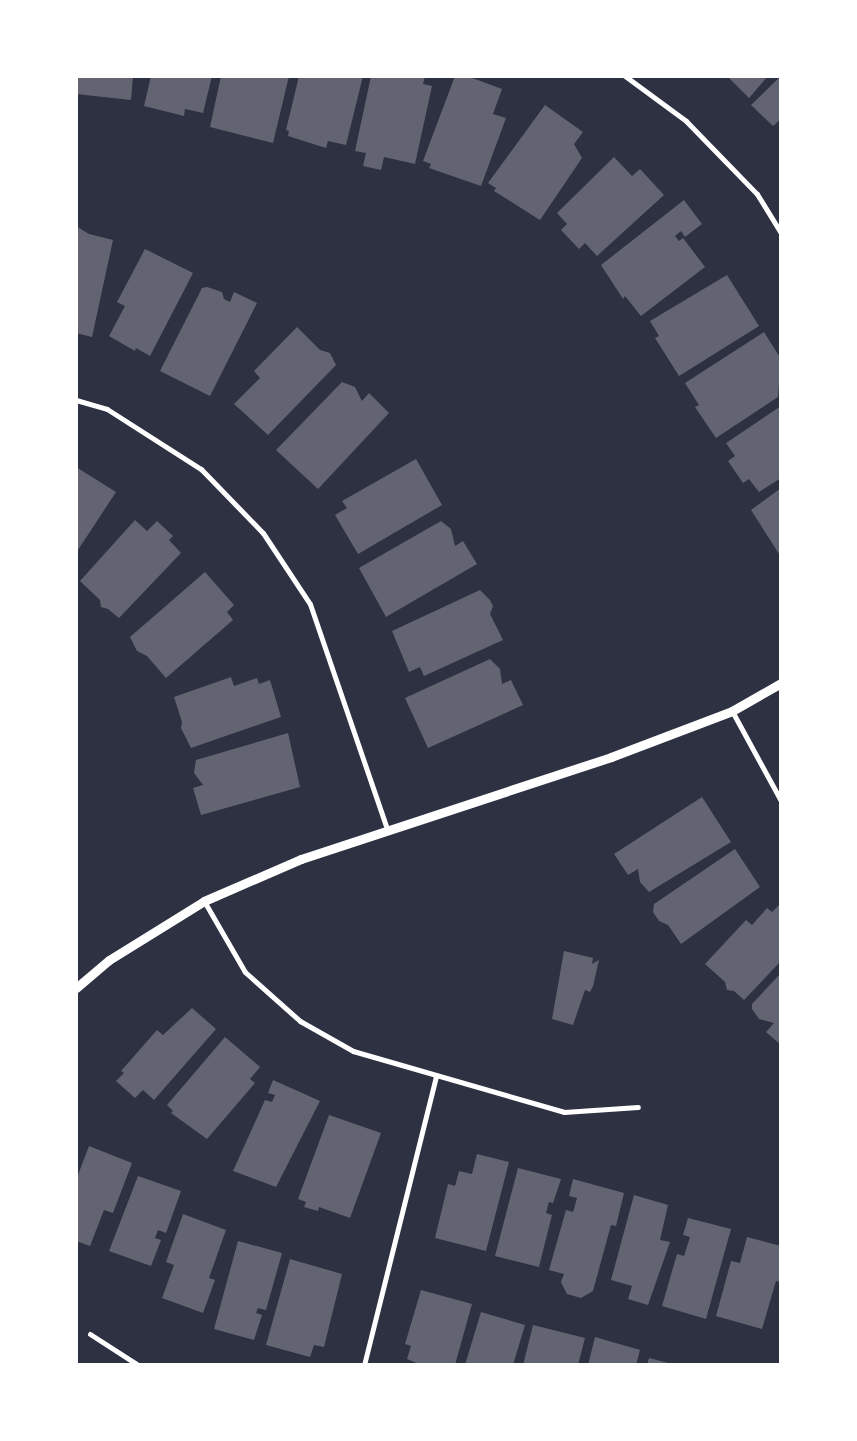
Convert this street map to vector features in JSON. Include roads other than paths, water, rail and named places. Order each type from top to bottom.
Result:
[{"type":"street","points":[[625,76],[686,120],[757,194],[781,233]]},
{"type":"street","points":[[76,400],[107,409],[201,469],[263,532],[310,604],[387,829]]},
{"type":"street","points":[[76,988],[109,960],[204,901],[301,859],[387,829],[611,757],[732,711],[781,683]]},
{"type":"street","points":[[732,711],[781,801]]},
{"type":"street","points":[[204,901],[245,972],[300,1021],[353,1051],[564,1112],[638,1107]]},
{"type":"street","points":[[364,1365],[436,1076]]},
{"type":"street","points":[[90,1334],[138,1365]]}]
